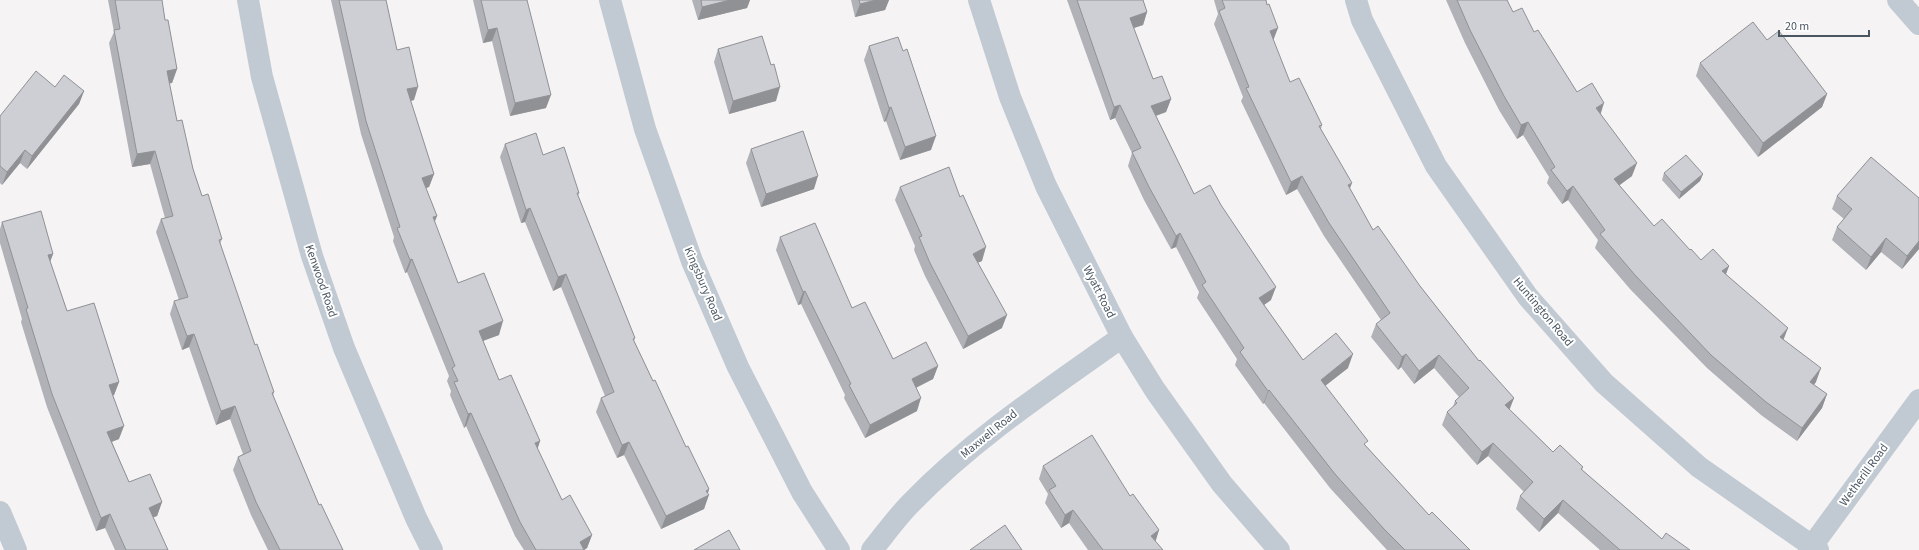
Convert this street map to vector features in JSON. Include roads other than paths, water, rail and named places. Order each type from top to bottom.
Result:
[{"type":"street","name":"Kenwood Road","points":[[248,0],[262,77],[312,256],[344,348],[416,518],[432,550]]},
{"type":"street","name":"Kingsbury Road","points":[[610,0],[645,129],[692,261],[738,367],[802,492],[839,550]]},
{"type":"street","name":"Wyatt Road","points":[[979,0],[1010,97],[1046,186],[1122,337],[1155,390],[1222,484],[1279,550]]},
{"type":"street","name":"Huntington Road","points":[[1356,0],[1362,20],[1436,166],[1528,297],[1604,383],[1699,467],[1813,549]]},
{"type":"street","points":[[1898,0],[1919,24]]},
{"type":"street","name":"Maxwell Road","points":[[872,550],[910,504],[942,473],[991,430],[1122,337]]},
{"type":"street","name":"Wetherill Road","points":[[1813,549],[1919,400]]},
{"type":"street","points":[[0,512],[16,550]]}]
